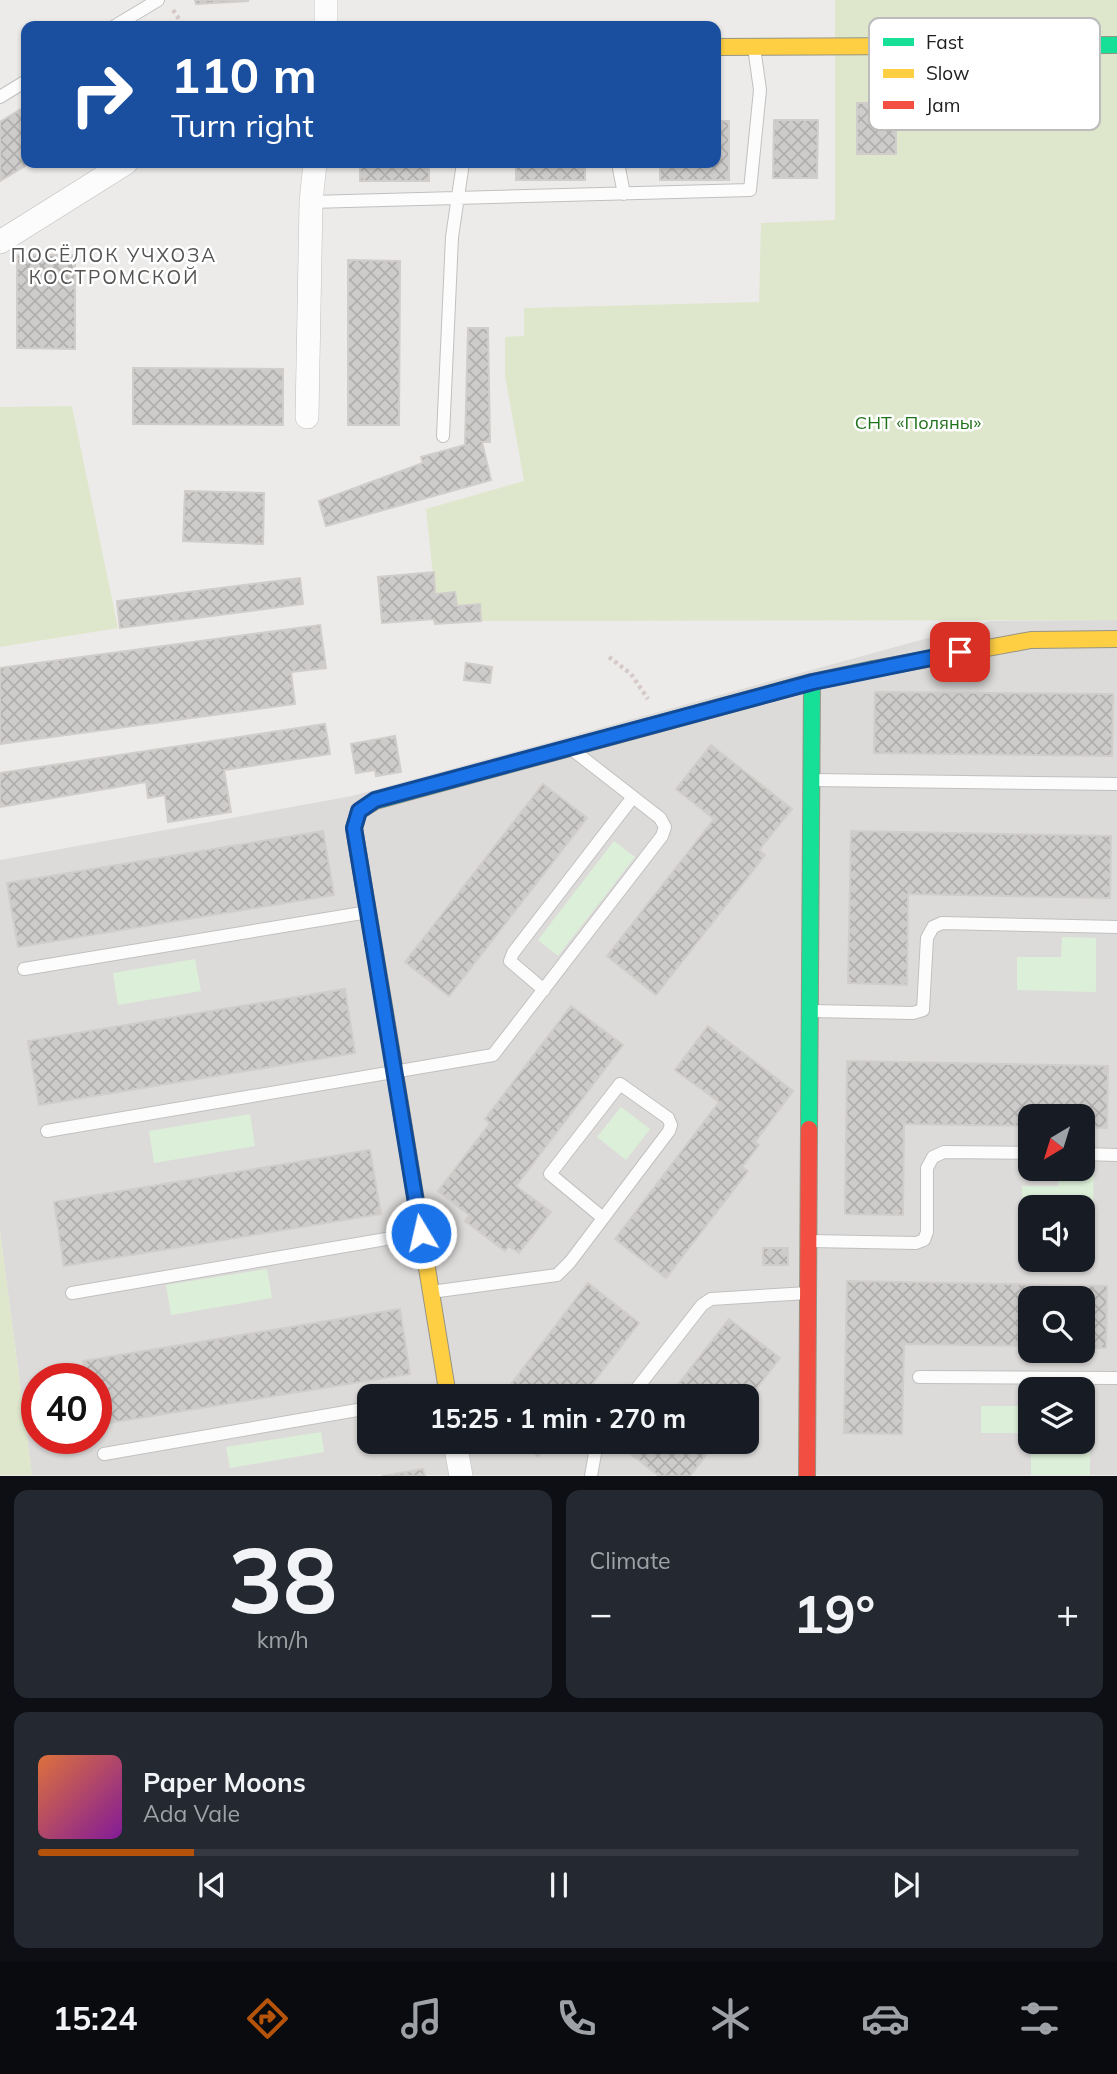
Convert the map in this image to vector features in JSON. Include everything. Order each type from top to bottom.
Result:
[{"type":"street","points":[[326,0],[326,21]]},
{"type":"street","points":[[721,47],[869,46]]},
{"type":"street","points":[[0,242],[118,168]]},
{"type":"street","points":[[307,417],[311,202],[314,168]]},
{"type":"street","points":[[443,1384],[431,1292],[354,828],[359,811],[375,800],[813,682],[936,655],[1031,640],[1117,639]]},
{"type":"street","points":[[807,1475],[813,682]]},
{"type":"street","points":[[458,1454],[461,1475]]},
{"type":"lane","points":[[123,21],[158,0]]},
{"type":"lane","points":[[311,202],[750,190],[760,90],[754,47]]},
{"type":"lane","points":[[0,97],[21,84]]},
{"type":"lane","points":[[443,436],[452,237],[462,168]]},
{"type":"lane","points":[[619,168],[624,194]]},
{"type":"lane","points":[[47,1130],[493,1055],[662,836],[664,827],[660,818],[570,748]]},
{"type":"lane","points":[[812,780],[1117,784]]},
{"type":"lane","points":[[544,990],[514,967],[510,961],[513,953],[633,797]]},
{"type":"lane","points":[[24,969],[368,912]]},
{"type":"lane","points":[[810,1011],[913,1013],[923,1010],[926,1001],[927,938],[933,927],[942,923],[1117,927]]},
{"type":"lane","points":[[431,1292],[557,1275],[603,1218],[671,1125],[657,1110],[620,1084],[550,1174],[603,1218]]},
{"type":"lane","points":[[809,1241],[916,1243],[924,1240],[927,1231],[928,1167],[933,1157],[944,1152],[1018,1153]]},
{"type":"lane","points":[[1096,1154],[1117,1154]]},
{"type":"lane","points":[[72,1293],[421,1233]]},
{"type":"lane","points":[[640,1384],[702,1305],[711,1299],[808,1293]]},
{"type":"lane","points":[[919,1377],[1117,1378]]},
{"type":"lane","points":[[112,1453],[357,1410]]},
{"type":"lane","points":[[591,1475],[595,1454]]},
{"type":"path","points":[[166,0],[181,21]]},
{"type":"path","points":[[609,657],[631,674],[649,701],[679,718]]},
{"type":"shaded area","points":[[1117,620],[1117,1475],[32,1475],[29,1454],[112,1454],[112,1363],[21,1363],[21,1391],[0,1232],[0,860],[352,796],[990,621]]},
{"type":"shaded area","points":[[1054,791],[1117,792],[1117,813],[1054,813]]},
{"type":"shaded area","points":[[384,821],[400,920],[378,924],[362,824]]},
{"type":"shaded area","points":[[954,933],[1058,934],[1058,955],[953,954]]},
{"type":"shaded area","points":[[1105,934],[1117,935],[1117,1004],[1104,1004]]},
{"type":"shaded area","points":[[313,935],[316,956],[210,974],[207,953]]},
{"type":"shaded area","points":[[777,935],[800,935],[800,993],[777,993]]},
{"type":"shaded area","points":[[513,980],[528,991],[490,1041],[475,1029]]},
{"type":"shaded area","points":[[469,1071],[472,1090],[419,1098],[416,1079]]},
{"type":"shaded area","points":[[947,1161],[1018,1162],[1018,1181],[1051,1181],[1051,1183],[947,1181]]},
{"type":"shaded area","points":[[778,1163],[798,1164],[798,1219],[778,1219]]},
{"type":"shaded area","points":[[1104,1165],[1117,1165],[1117,1235],[1103,1235]]},
{"type":"shaded area","points":[[356,1258],[359,1278],[274,1292],[270,1272]]},
{"type":"shaded area","points":[[535,1286],[538,1307],[457,1316],[455,1295]]},
{"type":"shaded area","points":[[773,1406],[793,1406],[793,1462],[772,1462]]},
{"type":"shaded area","points":[[357,1422],[357,1443],[327,1448],[323,1428]]},
{"type":"shaded area","points":[[223,1442],[226,1463],[158,1474],[155,1454]]},
{"type":"green space","name":"СНТ «Поляны»","points":[[835,0],[1117,0],[1117,620],[481,621],[479,605],[457,606],[455,592],[435,594],[426,509],[524,481],[505,376],[505,337],[524,336],[524,308],[759,302],[761,223],[835,220]]},
{"type":"green space","points":[[72,406],[118,628],[0,647],[0,407]]},
{"type":"green space","points":[[614,841],[635,857],[558,956],[538,940]]},
{"type":"green space","points":[[1062,937],[1096,938],[1096,992],[1017,990],[1017,957],[1061,957]]},
{"type":"green space","points":[[195,959],[201,991],[118,1005],[113,973]]},
{"type":"green space","points":[[621,1107],[650,1129],[626,1160],[597,1137]]},
{"type":"green space","points":[[250,1114],[255,1146],[154,1163],[149,1131]]},
{"type":"green space","points":[[1058,1181],[1094,1181],[1093,1195],[1022,1195],[1022,1186],[1058,1186]]},
{"type":"green space","points":[[0,1232],[21,1391],[21,1454],[29,1454],[32,1475],[0,1475]]},
{"type":"green space","points":[[267,1269],[272,1298],[171,1315],[166,1285]]},
{"type":"green space","points":[[981,1406],[1018,1406],[1018,1433],[981,1433]]},
{"type":"green space","points":[[321,1432],[324,1452],[230,1468],[226,1447]]},
{"type":"green space","points":[[1031,1454],[1090,1454],[1090,1475],[1031,1475]]},
{"type":"building","points":[[195,0],[248,0],[248,1],[196,4]]},
{"type":"building","points":[[857,103],[869,103],[869,130],[896,130],[896,154],[857,154]]},
{"type":"building","points":[[21,109],[22,168],[0,181],[0,122]]},
{"type":"building","points":[[774,120],[818,120],[817,178],[773,178]]},
{"type":"building","points":[[721,121],[729,121],[729,180],[660,180],[660,168],[721,168]]},
{"type":"building","points":[[360,168],[429,168],[429,181],[360,181]]},
{"type":"building","points":[[516,168],[585,168],[585,180],[516,180]]},
{"type":"building","points":[[17,255],[75,255],[75,349],[17,348]]},
{"type":"building","points":[[348,260],[400,261],[399,425],[348,425]]},
{"type":"building","points":[[468,328],[488,328],[490,442],[482,442],[491,480],[326,526],[319,501],[423,463],[421,457],[465,445]]},
{"type":"building","points":[[133,368],[283,369],[283,425],[133,424]]},
{"type":"building","points":[[185,491],[264,493],[263,544],[183,541]]},
{"type":"building","points":[[434,572],[435,594],[455,592],[457,606],[480,604],[481,621],[435,624],[434,619],[382,623],[378,577]]},
{"type":"building","points":[[300,578],[303,604],[120,628],[117,601]]},
{"type":"building","points":[[320,625],[326,668],[291,672],[295,704],[0,744],[0,668]]},
{"type":"building","points":[[466,663],[492,667],[490,683],[464,680]]},
{"type":"building","points":[[875,692],[1113,694],[1112,756],[874,753]]},
{"type":"building","points":[[325,724],[330,754],[224,770],[231,812],[168,822],[165,795],[148,798],[146,782],[0,807],[0,773]]},
{"type":"building","points":[[395,736],[401,772],[376,776],[375,770],[356,773],[351,744]]},
{"type":"building","points":[[711,745],[792,809],[759,850],[765,855],[656,995],[607,956],[714,819],[676,789]]},
{"type":"building","points":[[543,784],[587,818],[449,996],[405,962]]},
{"type":"building","points":[[323,831],[334,895],[18,947],[7,883]]},
{"type":"building","points":[[851,831],[1111,836],[1110,898],[908,894],[907,985],[848,983]]},
{"type":"building","points":[[345,989],[355,1053],[39,1105],[28,1041]]},
{"type":"building","points":[[571,1006],[623,1045],[516,1186],[551,1212],[519,1253],[509,1246],[505,1251],[465,1221],[469,1215],[438,1191],[490,1123],[485,1119]]},
{"type":"building","points":[[708,1026],[793,1091],[755,1142],[759,1145],[742,1167],[748,1171],[666,1278],[615,1239],[719,1102],[675,1070]]},
{"type":"building","points":[[847,1061],[1108,1066],[1107,1128],[1096,1128],[1096,1104],[1018,1104],[1018,1126],[904,1124],[903,1215],[845,1214]]},
{"type":"building","points":[[370,1150],[381,1214],[64,1266],[54,1202]]},
{"type":"building","points":[[763,1248],[788,1248],[788,1265],[763,1265]]},
{"type":"building","points":[[847,1281],[1107,1286],[1106,1348],[1095,1348],[1095,1286],[1018,1286],[1018,1346],[904,1344],[902,1434],[844,1433]]},
{"type":"building","points":[[588,1283],[639,1323],[592,1384],[511,1384]]},
{"type":"building","points":[[400,1309],[410,1374],[112,1422],[112,1363],[83,1361]]},
{"type":"building","points":[[729,1319],[780,1358],[759,1385],[678,1384]]},
{"type":"building","points":[[631,1454],[707,1454],[690,1476],[659,1476]]},
{"type":"building","points":[[423,1469],[425,1476],[382,1476]]},
{"type":"traffic: fast","points":[[1100,45],[1117,45]]},
{"type":"traffic: fast","points":[[385,1012],[354,828],[359,811],[375,801],[812,682],[873,669]]},
{"type":"traffic: fast","points":[[809,1129],[812,682]]},
{"type":"traffic: slow","points":[[721,47],[869,46]]},
{"type":"traffic: slow","points":[[873,669],[1031,640],[1117,639]]},
{"type":"traffic: slow","points":[[385,1012],[446,1384]]},
{"type":"traffic: jam","points":[[807,1476],[809,1129]]},
{"type":"district","name":"ПОСЁЛОК УЧХОЗА КОСТРОМСКОЙ","points":[[114,266]]},
{"type":"route","points":[[421,1233],[354,828],[359,811],[375,800],[813,682],[960,652]]}]
